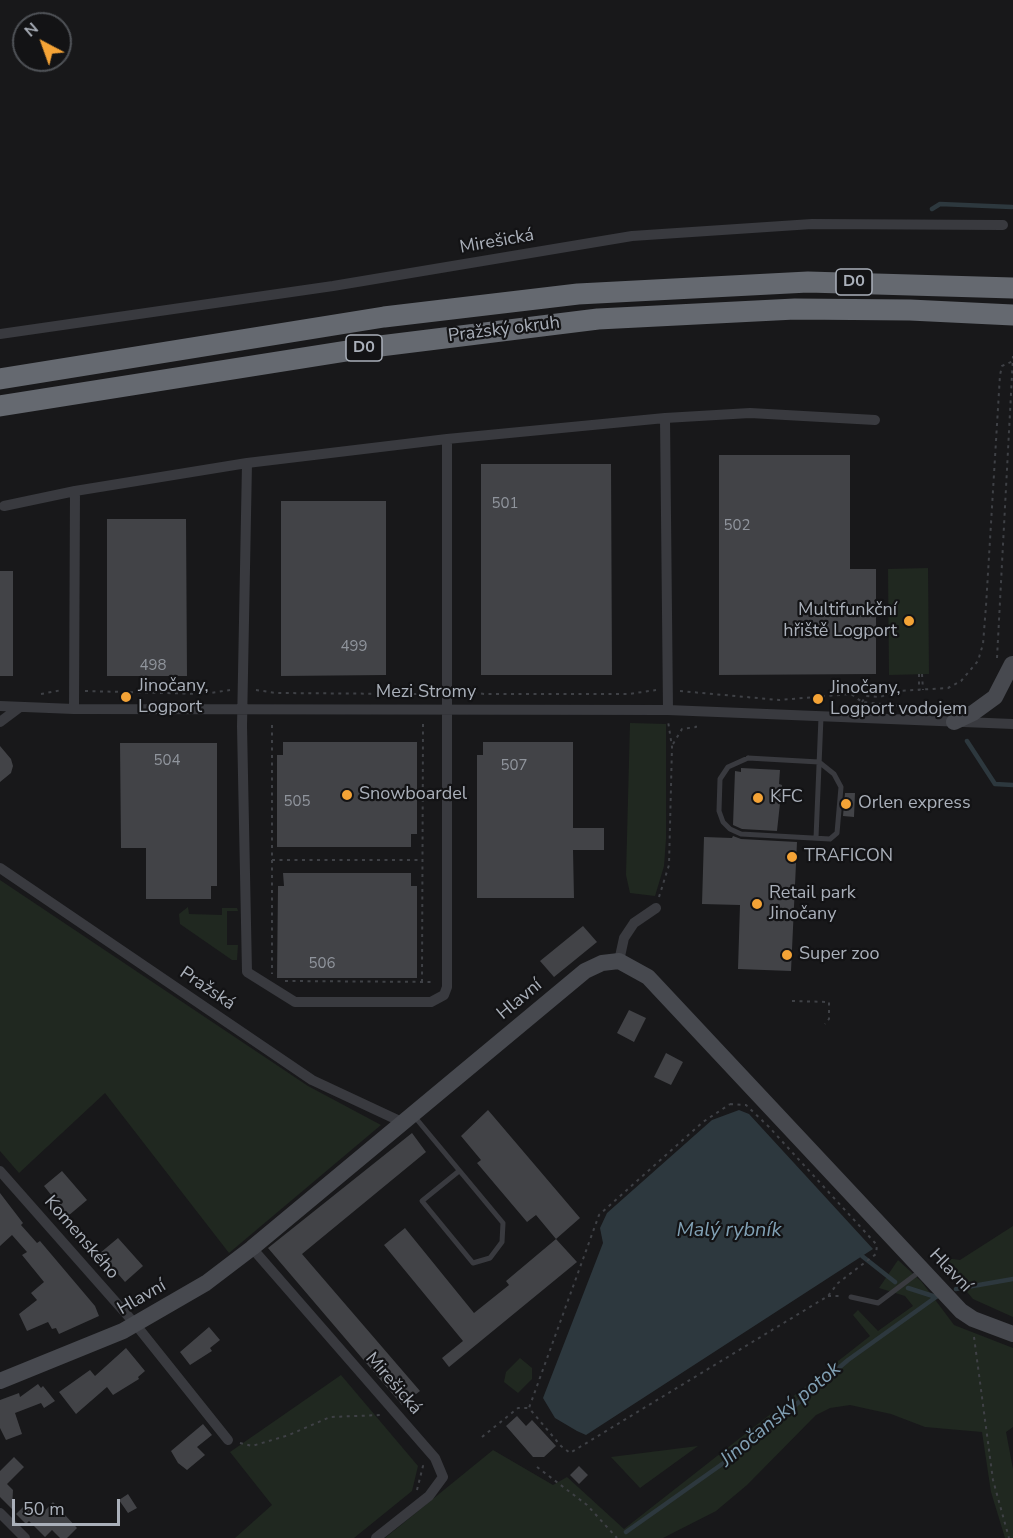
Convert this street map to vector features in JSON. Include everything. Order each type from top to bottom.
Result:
[{"type":"highway","name":"Pražský okruh","points":[[0,406],[468,333],[598,319],[848,282],[1013,288]]},
{"type":"highway","name":"Pražský okruh","points":[[0,379],[463,307],[578,294],[730,299],[871,309],[1013,315]]},
{"type":"street","name":"Mirešická","points":[[0,334],[333,286],[632,236],[812,224],[1003,225]]},
{"type":"street","points":[[4,506],[75,491],[247,463],[447,439],[665,418],[750,413],[875,420]]},
{"type":"street","points":[[665,418],[668,710]]},
{"type":"street","points":[[247,463],[243,710],[247,972],[290,1001],[303,1003],[431,1002],[444,995],[447,982],[447,439]]},
{"type":"street","points":[[74,709],[75,491]]},
{"type":"street","points":[[954,722],[973,713],[994,697],[1013,646]]},
{"type":"street","points":[[1005,663],[1013,670]]},
{"type":"street","name":"Mezi Stromy","points":[[0,706],[74,709],[668,710],[1013,724]]},
{"type":"street","points":[[0,722],[21,707]]},
{"type":"street","name":"Pražská","points":[[0,868],[312,1080],[408,1119]]},
{"type":"street","points":[[619,962],[624,938],[634,923],[656,908]]},
{"type":"street","name":"Hlavní","points":[[0,1381],[136,1324],[206,1283],[252,1248],[585,971],[602,963],[619,962],[648,977],[921,1270],[973,1319],[1013,1334]]},
{"type":"street","name":"Komenského","points":[[0,1171],[136,1324],[228,1440]]},
{"type":"street","name":"Mirešická","points":[[252,1248],[435,1458],[443,1477],[429,1496],[376,1538]]},
{"type":"street","points":[[0,1513],[26,1538]]},
{"type":"lane","points":[[816,838],[819,762],[826,715]]},
{"type":"lane","points":[[748,758],[819,762],[834,774],[841,787],[837,833],[830,839],[741,834],[723,822],[719,811],[720,779],[728,767],[737,760],[748,758]]},
{"type":"lane","points":[[408,1119],[459,1171],[503,1223],[502,1242],[490,1258],[473,1263],[422,1201],[459,1171]]},
{"type":"lane","points":[[851,1297],[878,1303],[921,1270]]},
{"type":"path","points":[[1005,663],[1013,356]]},
{"type":"path","points":[[862,702],[866,696],[880,697],[897,691],[948,688],[961,681],[978,661],[984,634],[1000,375],[1005,363],[1013,361]]},
{"type":"path","points":[[921,674],[921,690]]},
{"type":"path","points":[[265,689],[276,693],[347,694],[416,694],[430,690]]},
{"type":"path","points":[[465,689],[484,694],[629,694],[648,689]]},
{"type":"path","points":[[94,691],[204,694],[230,690]]},
{"type":"path","points":[[697,692],[779,700],[852,694],[862,702],[908,706]]},
{"type":"path","points":[[656,908],[669,866],[672,747],[668,710]]},
{"type":"path","points":[[422,982],[423,724]]},
{"type":"path","points":[[272,725],[272,978]]},
{"type":"path","points":[[672,747],[682,729],[696,727]]},
{"type":"path","points":[[272,860],[422,860]]},
{"type":"path","points":[[277,981],[447,982]]},
{"type":"path","points":[[809,997],[810,1001]]},
{"type":"path","points":[[792,1001],[830,1002],[829,1019],[825,1024]]},
{"type":"path","points":[[482,1437],[518,1408],[529,1408],[561,1446],[570,1453],[828,1296],[838,1283],[876,1254],[877,1245],[746,1105],[730,1104],[703,1122],[599,1215],[529,1408]]},
{"type":"path","points":[[828,1296],[851,1297]]},
{"type":"path","points":[[973,1319],[993,1480],[1009,1538]]},
{"type":"path","points":[[373,1407],[388,1424]]},
{"type":"path","points":[[228,1440],[252,1446],[289,1435],[330,1417],[398,1415]]},
{"type":"path","points":[[416,1457],[423,1466],[416,1493]]},
{"type":"path","points":[[537,1467],[587,1505],[617,1538]]},
{"type":"shaded area","name":"Multifunkční hřiště Logport","points":[[928,568],[929,674],[889,675],[888,569]]},
{"type":"shaded area","points":[[630,723],[666,724],[666,839],[664,866],[655,896],[630,893],[626,875]]},
{"type":"shaded area","points":[[0,880],[308,1086],[381,1125],[229,1253],[105,1093],[19,1173],[0,1151]]},
{"type":"shaded area","points":[[188,907],[189,914],[222,915],[222,908],[237,908],[238,911],[227,911],[227,945],[238,945],[237,960],[232,960],[180,924],[179,914]]},
{"type":"shaded area","points":[[1013,1226],[1013,1317],[973,1299],[938,1257],[960,1260]]},
{"type":"shaded area","points":[[898,1260],[921,1281],[954,1325],[1013,1348],[1013,1427],[1006,1432],[1013,1469],[1013,1538],[1005,1538],[991,1492],[982,1432],[925,1427],[891,1414],[850,1405],[830,1408],[816,1415],[747,1485],[716,1511],[663,1538],[385,1538],[493,1450],[553,1485],[567,1477],[624,1529],[870,1336],[853,1315],[858,1310],[878,1331],[913,1306],[905,1296],[879,1288]]},
{"type":"shaded area","points":[[520,1358],[532,1368],[532,1379],[518,1393],[504,1382],[506,1372]]},
{"type":"shaded area","points":[[341,1375],[418,1466],[412,1491],[354,1538],[235,1538],[272,1505],[230,1452]]},
{"type":"shaded area","points":[[698,1446],[640,1488],[611,1457]]},
{"type":"water","name":"Malý rybník","points":[[739,1110],[749,1114],[873,1249],[586,1435],[577,1431],[555,1418],[543,1398],[603,1243],[600,1228],[607,1213],[712,1120]]},
{"type":"building","points":[[719,455],[850,455],[850,569],[876,569],[876,674],[719,675]]},
{"type":"building","points":[[481,464],[611,464],[612,675],[481,675]]},
{"type":"building","points":[[281,501],[386,501],[386,675],[281,676]]},
{"type":"building","points":[[107,519],[186,519],[187,676],[107,676]]},
{"type":"building","points":[[0,571],[13,571],[13,676],[0,676]]},
{"type":"building","name":"Snowboardel","points":[[283,742],[417,742],[417,834],[411,834],[411,847],[277,847],[277,755],[283,755]]},
{"type":"building","points":[[483,742],[573,742],[573,828],[604,828],[604,850],[573,850],[574,898],[477,898],[477,755],[483,755]]},
{"type":"building","points":[[120,743],[217,743],[217,886],[211,886],[211,899],[146,899],[146,848],[121,848]]},
{"type":"building","points":[[0,746],[11,759],[13,766],[11,773],[0,782]]},
{"type":"building","name":"KFC","points":[[741,768],[780,770],[779,784],[782,785],[777,831],[742,829],[733,825],[735,771],[741,772]]},
{"type":"building","points":[[845,793],[855,793],[854,817],[843,816]]},
{"type":"building","name":"Retail park Jinočany","points":[[733,836],[741,839],[797,842],[791,971],[738,969],[740,905],[702,904],[704,837],[732,838]]},
{"type":"building","points":[[283,873],[411,873],[411,886],[417,886],[417,978],[277,978],[278,886],[284,886]]},
{"type":"building","points":[[583,926],[597,942],[554,977],[540,961]]},
{"type":"building","points":[[629,1010],[646,1018],[634,1042],[617,1033]]},
{"type":"building","points":[[666,1053],[683,1062],[671,1085],[654,1077]]},
{"type":"building","points":[[488,1110],[580,1218],[556,1239],[536,1215],[527,1222],[477,1163],[481,1160],[461,1136]]},
{"type":"building","points":[[412,1133],[426,1152],[302,1254],[420,1391],[402,1405],[268,1248]]},
{"type":"building","points":[[62,1171],[87,1200],[68,1216],[44,1186]]},
{"type":"building","points":[[0,1193],[23,1223],[21,1225],[37,1243],[40,1241],[95,1306],[99,1316],[59,1334],[56,1328],[52,1329],[48,1322],[27,1331],[19,1314],[37,1300],[31,1293],[44,1282],[22,1255],[27,1252],[12,1235],[0,1246]]},
{"type":"building","points":[[405,1228],[474,1313],[509,1285],[506,1281],[556,1239],[577,1262],[449,1367],[442,1358],[463,1341],[384,1245]]},
{"type":"building","points":[[118,1238],[143,1266],[125,1282],[100,1253]]},
{"type":"building","points":[[209,1327],[220,1340],[210,1348],[212,1351],[190,1365],[180,1352]]},
{"type":"building","points":[[126,1348],[145,1371],[138,1377],[139,1379],[113,1395],[107,1387],[76,1414],[59,1392],[90,1370],[95,1376]]},
{"type":"building","points":[[38,1384],[41,1388],[43,1386],[55,1401],[44,1408],[41,1403],[15,1413],[22,1434],[6,1440],[0,1428],[0,1400],[19,1393],[20,1397]]},
{"type":"building","points":[[517,1416],[526,1426],[532,1420],[556,1446],[544,1457],[533,1457],[506,1426]]},
{"type":"building","points":[[203,1424],[212,1435],[197,1447],[205,1455],[187,1470],[178,1463],[171,1451]]},
{"type":"building","points":[[14,1457],[24,1467],[7,1484],[13,1490],[12,1509],[0,1497],[0,1471]]},
{"type":"building","points":[[579,1466],[588,1475],[579,1484],[570,1475]]},
{"type":"building","points":[[128,1494],[137,1508],[128,1513],[119,1500]]},
{"type":"building","points":[[53,1502],[77,1528],[67,1538],[60,1538],[52,1530],[45,1537],[29,1521],[26,1524],[16,1514],[27,1503],[40,1516]]},
{"type":"waterway","points":[[932,209],[940,204],[1012,207]]},
{"type":"waterway","points":[[967,741],[995,784],[1013,785]]},
{"type":"waterway","points":[[862,1256],[895,1282]]},
{"type":"waterway","name":"Jinočanský potok","points":[[956,1289],[1013,1279]]},
{"type":"waterway","points":[[908,1288],[936,1297]]},
{"type":"waterway","name":"Jinočanský potok","points":[[626,1532],[749,1445],[848,1360],[936,1297]]},
{"type":"place","name":"Multifunkční hřiště Logport","points":[[909,621]]},
{"type":"place","name":"Jinočany, Logport","points":[[126,697]]},
{"type":"place","name":"Jinočany, Logport vodojem","points":[[818,699]]},
{"type":"place","name":"Snowboardel","points":[[347,795]]},
{"type":"place","name":"KFC","points":[[758,798]]},
{"type":"place","name":"Orlen express","points":[[846,804]]},
{"type":"place","name":"TRAFICON","points":[[792,857]]},
{"type":"place","name":"Retail park Jinočany","points":[[757,904]]},
{"type":"place","name":"Super zoo","points":[[787,955]]}]
